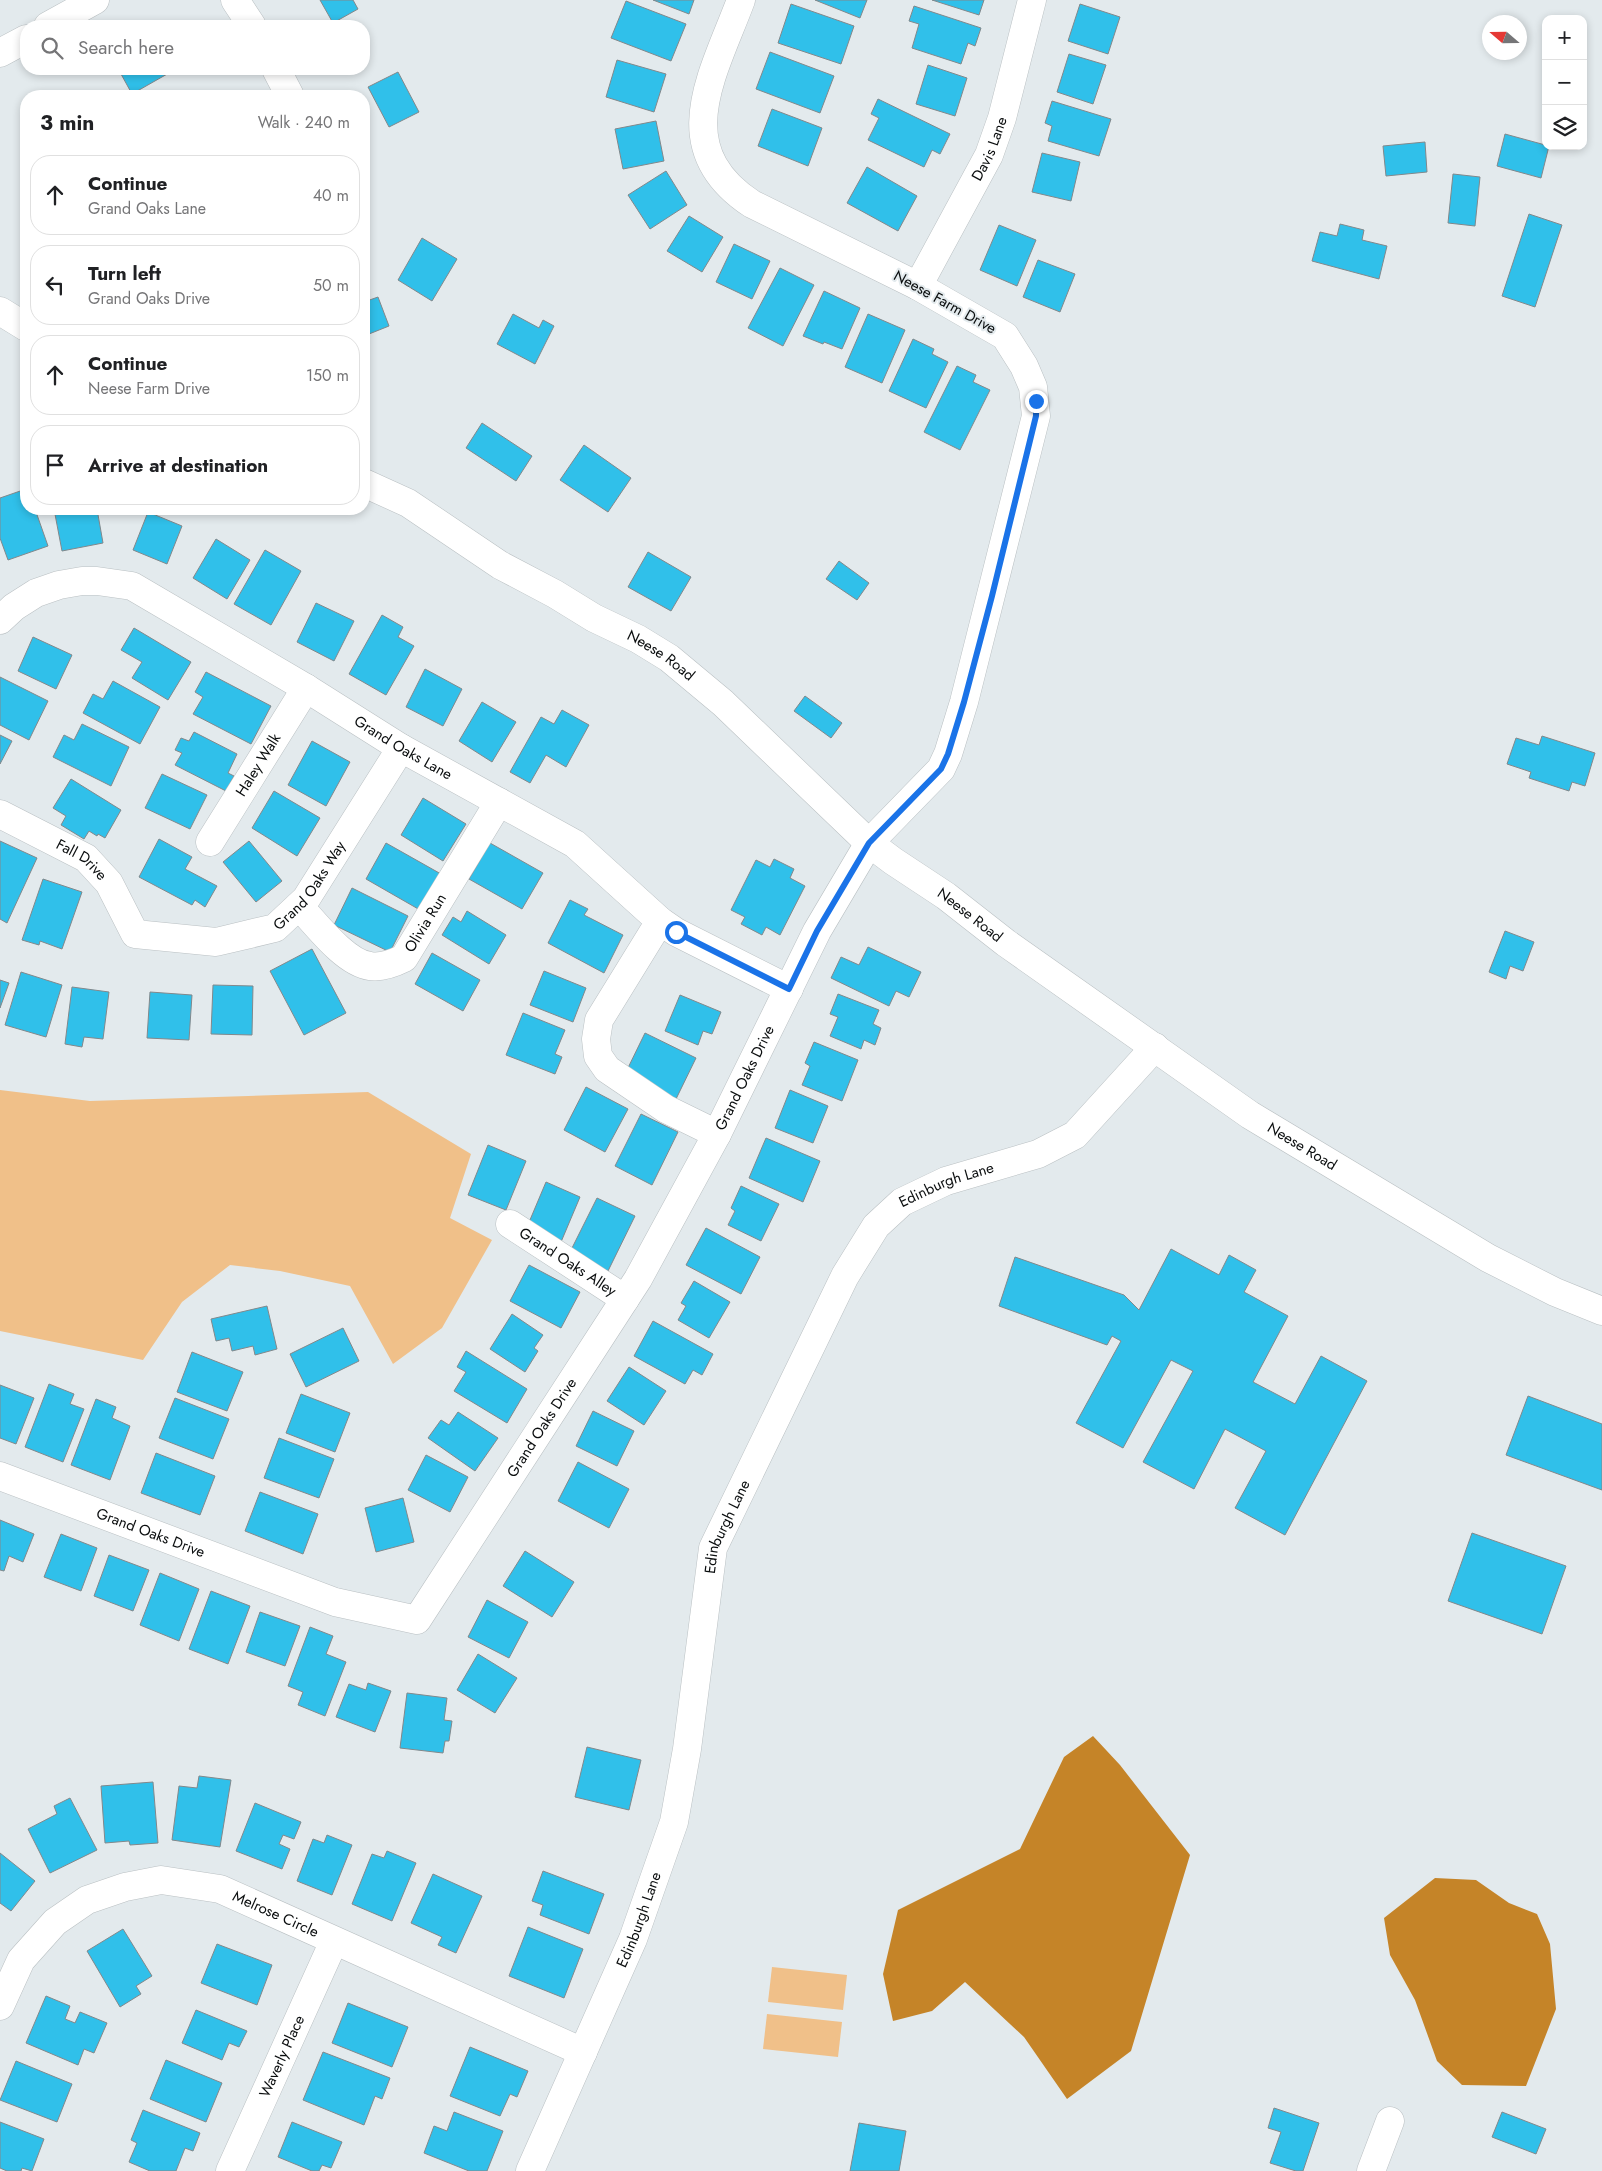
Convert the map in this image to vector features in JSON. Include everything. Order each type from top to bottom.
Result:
[{"type":"street","points":[[59,20],[95,0]]},
{"type":"street","points":[[235,0],[248,20]]},
{"type":"street","name":"Neese Farm Drive","points":[[741,0],[704,98],[702,122],[706,148],[718,172],[734,192],[752,204],[918,286],[1005,336],[1024,366],[1033,387],[1036,416],[992,596],[948,754],[941,769],[869,843]]},
{"type":"street","name":"Davis Lane","points":[[918,286],[989,155],[1002,118],[1032,0]]},
{"type":"street","points":[[0,53],[20,42]]},
{"type":"street","points":[[279,75],[287,90]]},
{"type":"street","points":[[0,311],[20,323]]},
{"type":"street","name":"Neese Road","points":[[370,486],[408,503],[500,565],[555,594],[594,618],[638,639],[669,658],[724,703],[869,843],[946,896],[1006,943],[1250,1116],[1433,1227],[1488,1258],[1555,1292],[1602,1311]]},
{"type":"street","name":"Grand Oaks Lane","points":[[0,620],[14,607],[36,593],[58,585],[82,581],[97,581],[132,586],[306,688],[401,748],[575,844],[660,921],[676,932],[789,989]]},
{"type":"street","name":"Haley Walk","points":[[210,842],[306,688]]},
{"type":"street","name":"Grand Oaks Way","points":[[136,934],[216,942],[275,928],[306,899],[401,748]]},
{"type":"street","name":"Olivia Run","points":[[299,906],[353,960],[370,967],[390,965],[404,958],[499,802]]},
{"type":"street","name":"Fall Drive","points":[[0,814],[86,858],[109,883],[136,934]]},
{"type":"street","name":"Grand Oaks Drive","points":[[0,1476],[335,1602],[417,1620],[642,1271],[716,1134],[817,931],[869,843]]},
{"type":"street","points":[[660,921],[600,1020],[596,1039],[598,1056],[607,1069],[666,1109],[716,1134]]},
{"type":"street","name":"Edinburgh Lane","points":[[530,2171],[633,1939],[674,1822],[687,1749],[713,1548],[845,1276],[876,1226],[902,1202],[946,1181],[1038,1154],[1075,1135],[1155,1047]]},
{"type":"street","name":"Grand Oaks Alley","points":[[510,1224],[625,1299]]},
{"type":"street","name":"Melrose Circle","points":[[0,2006],[21,1960],[55,1922],[87,1900],[125,1887],[161,1880],[220,1889],[583,2052]]},
{"type":"street","name":"Waverly Place","points":[[230,2171],[334,1940]]},
{"type":"street","points":[[1371,2171],[1390,2121]]},
{"type":"shaded area","points":[[0,1090],[90,1101],[368,1092],[471,1154],[450,1218],[492,1240],[442,1328],[393,1364],[350,1286],[280,1271],[230,1265],[182,1302],[143,1360],[0,1331]]},
{"type":"shaded area","points":[[1093,1736],[1120,1765],[1190,1855],[1131,2051],[1067,2099],[1024,2037],[965,1982],[932,2011],[893,2021],[883,1974],[898,1910],[1020,1849],[1064,1757]]},
{"type":"shaded area","points":[[1435,1878],[1476,1880],[1509,1903],[1537,1914],[1550,1944],[1556,2009],[1526,2086],[1462,2085],[1437,2061],[1415,2000],[1390,1955],[1384,1918]]},
{"type":"shaded area","points":[[772,1967],[847,1975],[843,2010],[768,2002]]},
{"type":"shaded area","points":[[767,2014],[842,2022],[838,2057],[763,2049]]},
{"type":"building","points":[[320,0],[353,0],[358,9],[338,20],[331,20]]},
{"type":"building","points":[[653,0],[694,0],[689,14]]},
{"type":"building","points":[[815,0],[867,0],[860,18]]},
{"type":"building","points":[[932,0],[984,0],[979,15]]},
{"type":"building","points":[[626,1],[686,24],[671,61],[611,38]]},
{"type":"building","points":[[791,4],[854,26],[841,64],[778,43]]},
{"type":"building","points":[[1080,4],[1120,17],[1108,54],[1068,41]]},
{"type":"building","points":[[914,6],[981,28],[975,46],[968,43],[961,64],[912,48],[919,24],[909,21]]},
{"type":"building","points":[[770,52],[834,76],[820,113],[756,89]]},
{"type":"building","points":[[1069,54],[1106,65],[1093,104],[1057,92]]},
{"type":"building","points":[[617,60],[666,74],[654,112],[606,97]]},
{"type":"building","points":[[928,65],[967,78],[955,116],[916,104]]},
{"type":"building","points":[[398,72],[419,112],[389,127],[368,87]]},
{"type":"building","points":[[122,75],[165,75],[139,90],[130,90]]},
{"type":"building","points":[[878,99],[950,134],[940,154],[932,150],[924,167],[868,140],[879,118],[871,114]]},
{"type":"building","points":[[1052,101],[1111,119],[1099,156],[1048,141],[1052,126],[1045,123]]},
{"type":"building","points":[[772,109],[822,128],[808,166],[758,146]]},
{"type":"building","points":[[656,121],[664,161],[623,169],[615,129]]},
{"type":"building","points":[[1505,134],[1542,144],[1542,150],[1548,150],[1541,178],[1497,166]]},
{"type":"building","points":[[1425,142],[1427,172],[1386,176],[1383,146]]},
{"type":"building","points":[[1042,153],[1080,162],[1071,201],[1032,192]]},
{"type":"building","points":[[867,167],[917,196],[898,231],[847,203]]},
{"type":"building","points":[[666,171],[687,205],[650,229],[628,195]]},
{"type":"building","points":[[1453,174],[1480,177],[1475,226],[1448,223]]},
{"type":"building","points":[[1529,214],[1562,225],[1535,307],[1502,296]]},
{"type":"building","points":[[689,216],[723,237],[702,272],[667,251]]},
{"type":"building","points":[[1340,224],[1364,230],[1362,240],[1387,246],[1379,279],[1312,261],[1320,232],[1337,236]]},
{"type":"building","points":[[999,225],[1036,240],[1017,286],[980,270]]},
{"type":"building","points":[[422,238],[457,259],[432,301],[398,280]]},
{"type":"building","points":[[734,244],[770,261],[752,299],[716,282]]},
{"type":"building","points":[[1038,260],[1075,274],[1060,312],[1023,297]]},
{"type":"building","points":[[780,268],[814,285],[783,346],[748,328]]},
{"type":"building","points":[[824,291],[860,308],[842,349],[803,336]]},
{"type":"building","points":[[378,297],[389,326],[370,334],[370,300]]},
{"type":"building","points":[[513,314],[539,328],[543,320],[554,326],[535,364],[497,344]]},
{"type":"building","points":[[868,314],[905,330],[882,383],[845,367]]},
{"type":"building","points":[[913,339],[934,349],[932,354],[948,362],[926,408],[889,391]]},
{"type":"building","points":[[957,366],[976,375],[973,382],[990,390],[960,450],[924,432]]},
{"type":"building","points":[[482,423],[532,456],[516,481],[466,448]]},
{"type":"building","points":[[584,445],[631,478],[608,512],[560,480]]},
{"type":"building","points":[[20,491],[20,515],[37,515],[48,546],[8,560],[0,538],[0,498]]},
{"type":"building","points":[[55,515],[98,515],[103,543],[62,551]]},
{"type":"building","points":[[147,515],[155,515],[182,526],[167,564],[133,550]]},
{"type":"building","points":[[216,539],[250,560],[227,599],[193,578]]},
{"type":"building","points":[[265,550],[301,571],[271,625],[234,604]]},
{"type":"building","points":[[648,552],[691,577],[671,611],[628,587]]},
{"type":"building","points":[[839,561],[869,583],[857,600],[826,579]]},
{"type":"building","points":[[316,603],[354,621],[334,661],[297,642]]},
{"type":"building","points":[[382,615],[403,627],[398,637],[414,646],[386,695],[349,674]]},
{"type":"building","points":[[134,628],[191,662],[168,700],[132,678],[142,662],[121,650]]},
{"type":"building","points":[[33,637],[72,655],[56,689],[18,671]]},
{"type":"building","points":[[425,669],[462,689],[443,726],[406,707]]},
{"type":"building","points":[[206,672],[271,706],[251,744],[193,714],[203,697],[195,692]]},
{"type":"building","points":[[0,677],[48,701],[29,740],[0,725]]},
{"type":"building","points":[[113,681],[160,707],[140,744],[83,713],[93,694],[103,699]]},
{"type":"building","points":[[805,696],[842,723],[831,738],[794,711]]},
{"type":"building","points":[[482,702],[516,722],[492,762],[459,741]]},
{"type":"building","points":[[562,710],[589,725],[566,767],[546,755],[530,783],[510,772],[541,717],[554,724]]},
{"type":"building","points":[[82,724],[129,747],[111,786],[53,757],[64,735],[74,740]]},
{"type":"building","points":[[194,732],[237,754],[228,773],[234,776],[226,791],[175,765],[182,753],[175,750],[181,738],[189,741]]},
{"type":"building","points":[[0,735],[12,741],[0,764]]},
{"type":"building","points":[[1542,736],[1595,753],[1585,786],[1572,782],[1569,791],[1529,778],[1531,772],[1507,764],[1516,738],[1539,745]]},
{"type":"building","points":[[312,741],[350,762],[326,806],[288,785]]},
{"type":"building","points":[[162,774],[207,795],[190,829],[145,808]]},
{"type":"building","points":[[71,779],[121,810],[105,838],[89,831],[84,839],[61,825],[66,816],[53,808]]},
{"type":"building","points":[[274,791],[320,818],[297,856],[252,828]]},
{"type":"building","points":[[423,798],[466,824],[443,861],[401,835]]},
{"type":"building","points":[[159,839],[192,857],[185,869],[217,886],[205,907],[195,900],[192,905],[139,877]]},
{"type":"building","points":[[0,841],[37,858],[7,923],[0,919]]},
{"type":"building","points":[[249,841],[282,881],[256,902],[223,862]]},
{"type":"building","points":[[386,843],[441,874],[420,910],[366,879]]},
{"type":"building","points":[[490,843],[543,873],[522,909],[469,879]]},
{"type":"building","points":[[774,859],[794,869],[790,878],[805,886],[780,935],[766,927],[762,935],[741,924],[745,917],[731,910],[756,860],[770,867]]},
{"type":"building","points":[[43,879],[82,892],[62,949],[40,941],[39,945],[22,940]]},
{"type":"building","points":[[352,888],[408,916],[390,952],[334,925]]},
{"type":"building","points":[[570,900],[588,909],[584,915],[623,935],[604,973],[548,943]]},
{"type":"building","points":[[467,911],[506,935],[489,964],[442,935],[453,917],[461,922]]},
{"type":"building","points":[[1505,931],[1534,942],[1523,971],[1510,966],[1506,979],[1489,972]]},
{"type":"building","points":[[868,947],[921,972],[909,997],[896,991],[889,1006],[831,978],[841,957],[859,965]]},
{"type":"building","points":[[312,949],[346,1013],[304,1035],[270,971]]},
{"type":"building","points":[[432,953],[480,980],[463,1011],[415,984]]},
{"type":"building","points":[[544,971],[586,988],[573,1022],[530,1005]]},
{"type":"building","points":[[21,972],[62,985],[46,1037],[5,1025]]},
{"type":"building","points":[[0,980],[9,983],[0,1008]]},
{"type":"building","points":[[213,985],[253,986],[252,1035],[211,1034]]},
{"type":"building","points":[[72,987],[109,992],[103,1039],[84,1037],[82,1047],[65,1044]]},
{"type":"building","points":[[150,992],[192,995],[189,1040],[147,1038]]},
{"type":"building","points":[[838,994],[879,1010],[873,1024],[881,1028],[875,1045],[864,1040],[861,1049],[830,1036],[838,1017],[830,1014]]},
{"type":"building","points":[[680,995],[721,1012],[712,1034],[703,1031],[698,1045],[665,1031]]},
{"type":"building","points":[[523,1013],[565,1030],[555,1054],[562,1057],[555,1074],[506,1055]]},
{"type":"building","points":[[645,1033],[696,1058],[676,1099],[625,1074]]},
{"type":"building","points":[[814,1042],[858,1060],[842,1101],[802,1085],[810,1066],[805,1063]]},
{"type":"building","points":[[586,1087],[628,1109],[605,1152],[564,1130]]},
{"type":"building","points":[[790,1090],[828,1106],[813,1143],[775,1128]]},
{"type":"building","points":[[641,1114],[678,1132],[652,1185],[615,1166]]},
{"type":"building","points":[[766,1138],[820,1161],[803,1202],[749,1178]]},
{"type":"building","points":[[488,1145],[526,1161],[506,1210],[468,1195]]},
{"type":"building","points":[[546,1182],[580,1197],[561,1242],[527,1227]]},
{"type":"building","points":[[741,1186],[779,1204],[761,1241],[728,1225],[735,1211],[731,1208]]},
{"type":"building","points":[[597,1198],[635,1216],[608,1271],[570,1252]]},
{"type":"building","points":[[706,1228],[760,1257],[741,1294],[686,1265]]},
{"type":"building","points":[[1171,1249],[1219,1275],[1229,1255],[1256,1270],[1244,1292],[1288,1316],[1253,1382],[1295,1404],[1321,1356],[1367,1381],[1285,1535],[1235,1508],[1266,1451],[1225,1429],[1194,1489],[1143,1462],[1193,1371],[1171,1360],[1123,1448],[1076,1423],[1121,1341],[1112,1336],[1107,1345],[999,1306],[1015,1257],[1124,1295],[1139,1310]]},
{"type":"building","points":[[529,1265],[580,1292],[561,1328],[510,1301]]},
{"type":"building","points":[[694,1281],[730,1302],[709,1338],[678,1320],[686,1306],[681,1303]]},
{"type":"building","points":[[267,1306],[277,1349],[255,1355],[253,1346],[232,1351],[229,1338],[216,1341],[211,1319]]},
{"type":"building","points":[[512,1314],[543,1335],[534,1348],[538,1351],[525,1372],[490,1349]]},
{"type":"building","points":[[653,1321],[713,1354],[702,1375],[693,1370],[685,1384],[634,1356]]},
{"type":"building","points":[[343,1328],[359,1361],[306,1387],[290,1354]]},
{"type":"building","points":[[466,1351],[527,1389],[507,1423],[454,1391],[466,1372],[457,1367]]},
{"type":"building","points":[[192,1352],[243,1372],[227,1411],[177,1392]]},
{"type":"building","points":[[629,1367],[666,1391],[644,1425],[607,1401]]},
{"type":"building","points":[[49,1384],[74,1394],[70,1404],[84,1409],[63,1462],[25,1447]]},
{"type":"building","points":[[0,1385],[34,1398],[16,1444],[0,1438]]},
{"type":"building","points":[[301,1394],[350,1413],[335,1452],[286,1433]]},
{"type":"building","points":[[1528,1396],[1602,1424],[1602,1490],[1506,1455]]},
{"type":"building","points":[[175,1398],[229,1419],[213,1459],[159,1438]]},
{"type":"building","points":[[96,1399],[116,1407],[112,1418],[130,1426],[110,1480],[71,1465]]},
{"type":"building","points":[[593,1411],[634,1431],[617,1466],[576,1446]]},
{"type":"building","points":[[458,1412],[498,1438],[475,1471],[428,1438],[441,1420],[449,1425]]},
{"type":"building","points":[[279,1438],[334,1459],[319,1498],[264,1478]]},
{"type":"building","points":[[156,1453],[215,1476],[200,1515],[141,1493]]},
{"type":"building","points":[[426,1455],[468,1477],[450,1512],[408,1490]]},
{"type":"building","points":[[578,1462],[629,1489],[609,1528],[558,1501]]},
{"type":"building","points":[[260,1492],[318,1514],[303,1554],[245,1531]]},
{"type":"building","points":[[403,1498],[414,1542],[376,1552],[365,1508]]},
{"type":"building","points":[[0,1520],[34,1534],[23,1562],[9,1556],[4,1571],[0,1570]]},
{"type":"building","points":[[1472,1533],[1566,1566],[1542,1634],[1448,1601]]},
{"type":"building","points":[[61,1534],[97,1548],[81,1591],[44,1577]]},
{"type":"building","points":[[525,1551],[574,1582],[552,1617],[503,1586]]},
{"type":"building","points":[[109,1555],[149,1570],[133,1611],[94,1596]]},
{"type":"building","points":[[160,1573],[199,1589],[179,1641],[140,1625]]},
{"type":"building","points":[[211,1591],[250,1606],[228,1664],[189,1649]]},
{"type":"building","points":[[487,1600],[528,1622],[509,1658],[468,1637]]},
{"type":"building","points":[[260,1612],[300,1626],[285,1666],[246,1652]]},
{"type":"building","points":[[310,1627],[333,1636],[326,1654],[346,1662],[325,1716],[298,1705],[303,1692],[288,1686]]},
{"type":"building","points":[[478,1654],[517,1678],[495,1713],[457,1690]]},
{"type":"building","points":[[368,1683],[391,1691],[375,1732],[336,1717],[349,1684],[366,1690]]},
{"type":"building","points":[[407,1693],[447,1698],[444,1720],[452,1721],[449,1741],[445,1741],[443,1753],[400,1748]]},
{"type":"building","points":[[587,1747],[641,1760],[629,1810],[575,1797]]},
{"type":"building","points":[[199,1776],[231,1780],[220,1847],[172,1840],[179,1786],[197,1788]]},
{"type":"building","points":[[153,1782],[158,1843],[130,1845],[129,1841],[105,1843],[101,1786]]},
{"type":"building","points":[[70,1798],[97,1850],[50,1873],[28,1829],[57,1814],[54,1806]]},
{"type":"building","points":[[255,1803],[301,1822],[294,1839],[283,1835],[279,1844],[290,1849],[282,1869],[236,1851]]},
{"type":"building","points":[[327,1835],[352,1845],[332,1895],[297,1881],[313,1839],[324,1843]]},
{"type":"building","points":[[387,1851],[416,1863],[392,1921],[352,1904],[372,1854],[384,1858]]},
{"type":"building","points":[[0,1853],[35,1881],[11,1911],[0,1903]]},
{"type":"building","points":[[543,1871],[604,1894],[589,1934],[540,1915],[543,1905],[532,1901]]},
{"type":"building","points":[[433,1874],[482,1896],[456,1953],[438,1945],[442,1937],[411,1923]]},
{"type":"building","points":[[528,1927],[583,1949],[564,1998],[509,1976]]},
{"type":"building","points":[[123,1929],[152,1976],[136,1986],[141,1994],[120,2007],[87,1951]]},
{"type":"building","points":[[217,1944],[272,1965],[257,2005],[201,1983]]},
{"type":"building","points":[[46,1996],[70,2006],[65,2019],[75,2023],[80,2012],[107,2023],[94,2053],[84,2049],[78,2065],[26,2043]]},
{"type":"building","points":[[348,2003],[408,2027],[392,2067],[332,2043]]},
{"type":"building","points":[[196,2010],[247,2031],[239,2047],[229,2043],[222,2060],[182,2043]]},
{"type":"building","points":[[470,2047],[528,2071],[517,2097],[510,2094],[500,2116],[450,2096]]},
{"type":"building","points":[[323,2052],[390,2078],[382,2099],[375,2096],[364,2125],[303,2100]]},
{"type":"building","points":[[166,2060],[222,2083],[206,2122],[150,2099]]},
{"type":"building","points":[[16,2061],[72,2084],[57,2122],[0,2100]]},
{"type":"building","points":[[1274,2108],[1319,2123],[1303,2171],[1296,2171],[1270,2163],[1281,2132],[1268,2128]]},
{"type":"building","points":[[143,2110],[200,2133],[193,2151],[185,2148],[176,2171],[150,2171],[129,2162],[137,2143],[131,2140]]},
{"type":"building","points":[[454,2112],[503,2131],[487,2171],[469,2171],[424,2153],[434,2126],[447,2131]]},
{"type":"building","points":[[1502,2112],[1546,2129],[1536,2154],[1492,2137]]},
{"type":"building","points":[[0,2122],[44,2139],[32,2171],[22,2168],[21,2171],[7,2171],[0,2168]]},
{"type":"building","points":[[292,2122],[342,2142],[331,2168],[322,2165],[319,2171],[312,2171],[278,2157]]},
{"type":"building","points":[[859,2123],[906,2131],[899,2171],[850,2171]]},
{"type":"route","points":[[676,932],[789,989],[817,931],[869,843],[941,769],[948,754],[964,702],[992,596],[1036,416],[1036,401]]}]
